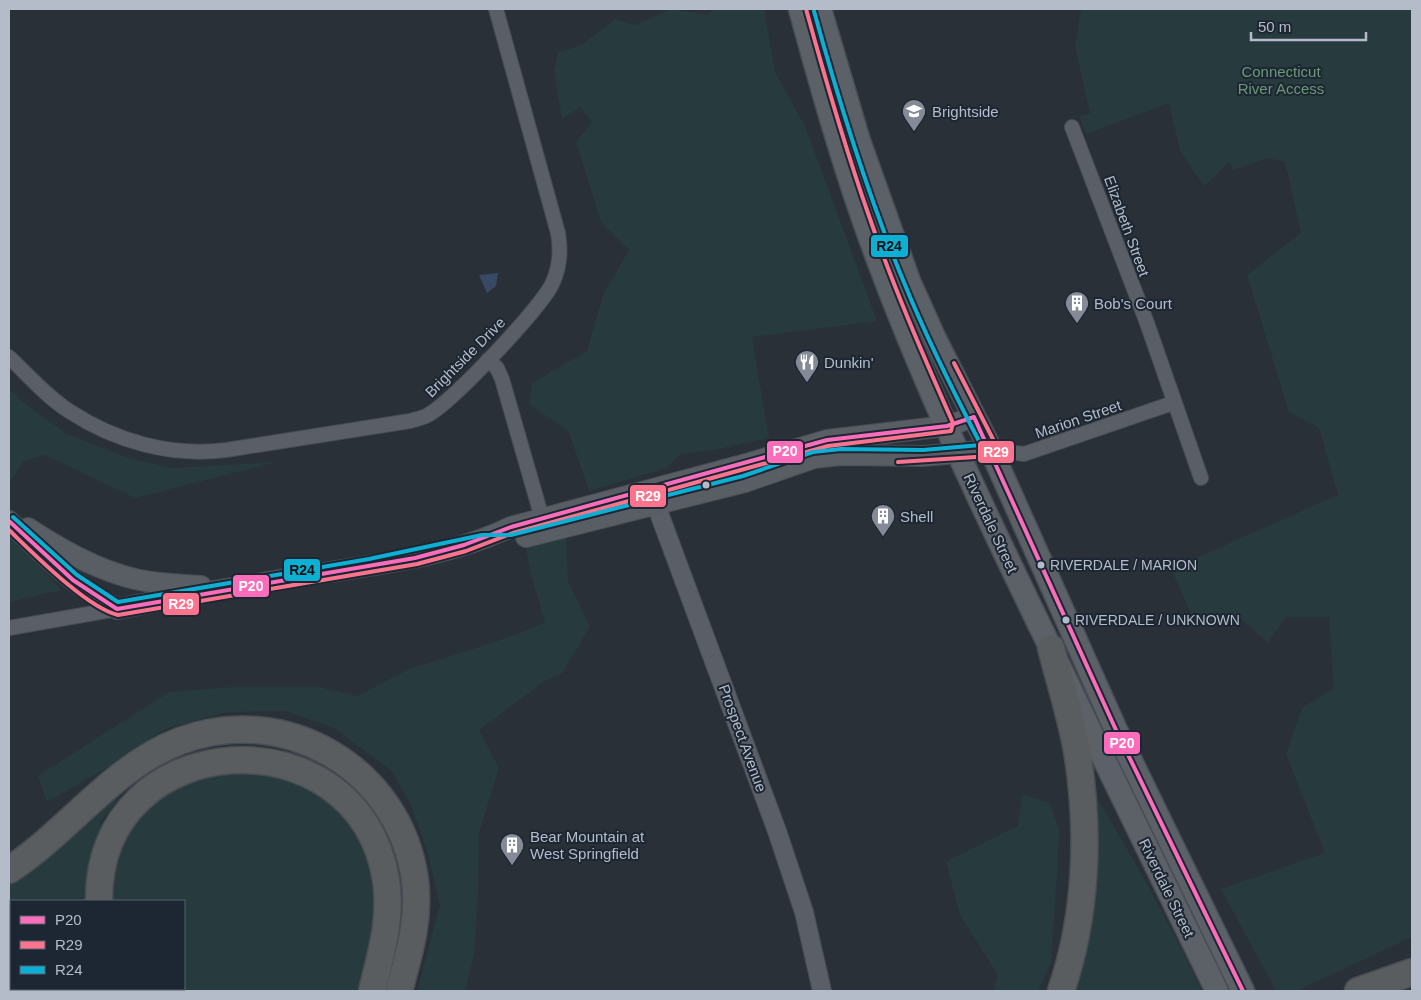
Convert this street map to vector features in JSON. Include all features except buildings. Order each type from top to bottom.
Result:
[{"type":"highway","points":[[1051,648],[1077,751],[1084,816],[1081,909],[1076,939],[1061,991]]},
{"type":"highway","points":[[9,870],[47,841],[126,771],[158,750],[182,740],[220,730],[258,729],[294,736],[333,754],[366,780],[390,811],[407,845],[415,880],[416,914],[412,943],[399,991]]},
{"type":"highway","points":[[99,900],[104,859],[114,832],[133,805],[157,784],[182,770],[212,761],[246,759],[285,765],[315,777],[341,796],[363,821],[377,848],[386,879],[388,913],[386,937],[372,991]]},
{"type":"highway","points":[[1358,991],[1412,972]]},
{"type":"main road","name":"Riverdale Street","points":[[800,9],[839,148],[862,218],[889,290],[958,453],[1217,991]]},
{"type":"main road","name":"Riverdale Street","points":[[820,9],[856,132],[898,252],[935,339],[990,450],[1116,730],[1243,991]]},
{"type":"main road","points":[[9,521],[90,605],[117,608],[370,565],[483,541],[512,541],[654,497],[739,466],[827,440],[947,426],[974,417]]},
{"type":"main road","points":[[483,541],[511,527],[542,518],[745,482],[814,458],[958,453],[990,450]]},
{"type":"main road","points":[[9,515],[48,541],[108,571],[149,582],[228,588]]},
{"type":"main road","points":[[90,605],[108,571]]},
{"type":"street","name":"Brightside Drive","points":[[9,357],[68,410],[108,432],[151,447],[205,452],[410,421],[435,411],[488,360],[541,302],[553,283],[560,254],[556,222],[496,9]]},
{"type":"street","name":"Elizabeth Street","points":[[1072,127],[1147,323],[1201,478]]},
{"type":"street","points":[[488,360],[497,368],[502,380],[542,518]]},
{"type":"street","name":"Marion Street","points":[[990,450],[1024,454],[1174,403]]},
{"type":"street","name":"Prospect Avenue","points":[[654,497],[780,840],[804,912],[822,991]]},
{"type":"street","points":[[9,628],[90,605]]},
{"type":"green space","points":[[671,9],[708,15],[713,9],[764,9],[775,72],[805,126],[877,321],[752,337],[769,438],[714,450],[680,454],[667,468],[589,491],[569,432],[529,404],[532,383],[587,351],[603,295],[629,250],[601,222],[576,142],[592,122],[580,107],[562,119],[554,71],[558,52],[580,46],[615,19],[636,25]]},
{"type":"green space","name":"Connecticut River Access","points":[[1081,9],[1412,9],[1412,937],[1296,991],[1276,991],[1221,889],[1325,853],[1286,754],[1302,708],[1334,688],[1329,617],[1286,617],[1268,643],[1237,615],[1197,626],[1171,569],[1338,495],[1319,428],[1289,412],[1247,275],[1301,233],[1285,162],[1268,158],[1233,170],[1230,162],[1204,186],[1180,151],[1169,103],[1086,134],[1080,117],[1090,113],[1075,46]]},
{"type":"green space","points":[[9,389],[23,402],[67,434],[129,458],[172,468],[277,462],[135,498],[45,455],[24,461],[9,483]]},
{"type":"green space","points":[[566,535],[568,581],[590,627],[562,673],[545,681],[479,730],[499,768],[479,833],[474,955],[465,991],[417,991],[440,905],[428,854],[411,805],[391,770],[334,728],[285,711],[226,712],[165,729],[108,767],[47,802],[38,776],[169,692],[234,687],[319,687],[358,696],[409,669],[492,643],[545,623],[530,571],[526,549]]},
{"type":"green space","points":[[9,536],[26,551],[61,590],[9,602]]},
{"type":"green space","points":[[239,766],[281,774],[320,794],[352,824],[369,861],[376,911],[359,991],[156,990],[185,990],[185,900],[110,900],[110,868],[127,828],[156,796],[195,775]]},
{"type":"green space","points":[[114,794],[120,797],[100,822],[102,828],[91,862],[88,900],[10,900],[10,962],[9,882]]},
{"type":"green space","points":[[1022,794],[1050,803],[1059,830],[1051,963],[1038,991],[993,991],[998,975],[960,915],[946,862],[1018,826]]},
{"type":"green space","points":[[1095,795],[1151,892],[1202,991],[1069,991]]},
{"type":"green space","points":[[81,990],[123,991],[84,991]]},
{"type":"water","points":[[498,273],[496,286],[487,293],[479,275]]},
{"type":"transit line","name":"R29","points":[[9,530],[45,565],[76,591],[91,602],[118,615],[417,564],[466,551],[513,533],[828,446],[951,431],[953,423],[898,294],[860,190],[806,9]]},
{"type":"transit line","name":"R24","points":[[13,517],[77,575],[118,602],[369,559],[482,535],[511,535],[743,476],[813,452],[841,449],[923,450],[981,445],[930,343],[877,214],[854,147],[814,11]]},
{"type":"transit line","name":"R29","points":[[898,462],[991,456],[996,453],[997,447],[954,363]]},
{"type":"transit line","name":"P20","points":[[9,521],[73,580],[117,609],[415,558],[464,545],[511,527],[827,440],[947,426],[974,417],[1116,730],[1243,991]]},
{"type":"place","name":"Brightside","points":[[914,132]]},
{"type":"place","name":"Bob's Court","points":[[1077,324]]},
{"type":"place","name":"Dunkin'","points":[[807,383]]},
{"type":"place","name":"Shell","points":[[883,537]]},
{"type":"place","name":"RIVERDALE / MARION","points":[[1041,565]]},
{"type":"place","name":"RIVERDALE / UNKNOWN","points":[[1066,620]]},
{"type":"place","name":"Bear Mountain at West Springfield","points":[[512,866]]}]
